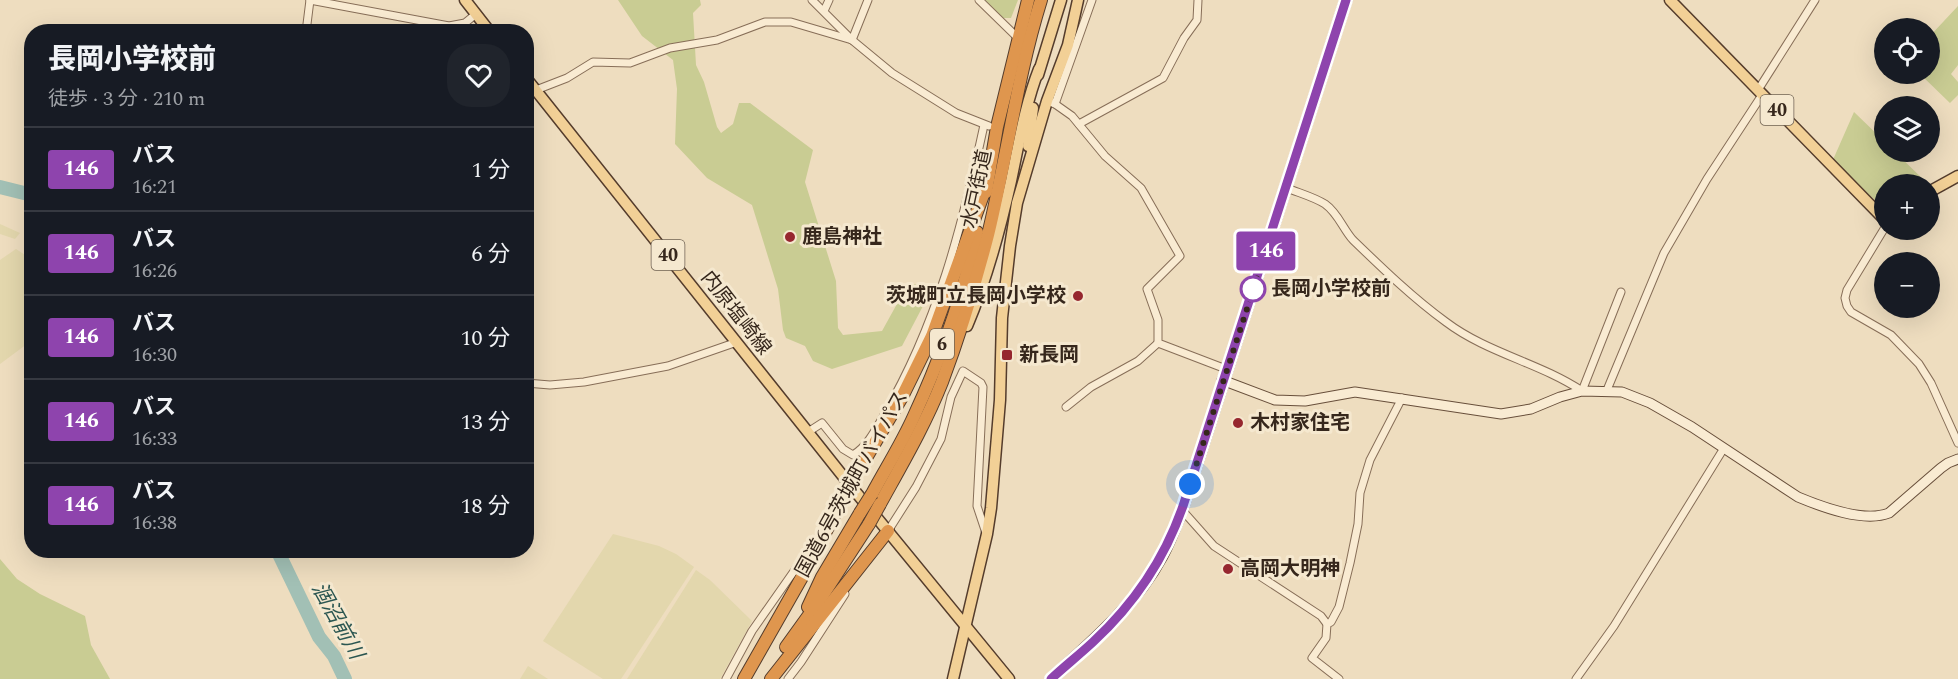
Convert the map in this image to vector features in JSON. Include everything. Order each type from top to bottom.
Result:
[{"type":"highway","name":"水戸街道","points":[[987,184],[997,127],[1028,0]]},
{"type":"highway","name":"水戸街道","points":[[941,384],[974,288],[986,243],[1024,63],[1041,0]]},
{"type":"highway","name":"国道6号茨城町バイパス","points":[[764,679],[817,604],[869,524],[876,499],[927,384],[965,279],[987,184]]},
{"type":"highway","points":[[744,679],[850,485],[902,398],[932,336],[987,184]]},
{"type":"highway","name":"国道6号茨城町バイパス","points":[[797,630],[822,577],[860,513],[876,499],[921,428],[941,384]]},
{"type":"highway","points":[[771,679],[888,531]]},
{"type":"main road","points":[[465,0],[484,24]]},
{"type":"main road","points":[[941,384],[969,322],[991,259],[1004,215],[1030,90],[1039,69],[1060,0]]},
{"type":"main road","points":[[1022,182],[1051,103],[1078,0]]},
{"type":"main road","points":[[1051,679],[1094,641],[1137,593],[1161,557],[1182,510],[1346,0]]},
{"type":"main road","name":"40","points":[[1670,0],[1874,209]]},
{"type":"main road","points":[[953,679],[987,534],[996,455],[1006,275],[1039,69]]},
{"type":"main road","name":"内原塩崎線","points":[[534,88],[850,485]]},
{"type":"main road","points":[[1940,186],[1958,176]]},
{"type":"main road","name":"40","points":[[850,485],[1009,679]]},
{"type":"street","points":[[307,24],[310,0],[438,24]]},
{"type":"street","points":[[812,0],[852,40],[892,73],[956,113],[984,126],[997,127]]},
{"type":"street","points":[[824,11],[829,0]]},
{"type":"street","points":[[852,40],[868,0]]},
{"type":"street","points":[[979,0],[1018,39]]},
{"type":"street","points":[[1066,407],[1091,387],[1138,361],[1158,343],[1158,320],[1147,289],[1180,256],[1142,188],[1106,156],[1078,123],[1051,103],[1092,0]]},
{"type":"street","points":[[1078,123],[1163,78],[1197,20],[1198,0]]},
{"type":"street","points":[[1607,390],[1664,253],[1815,0]]},
{"type":"street","points":[[460,24],[465,23],[476,14]]},
{"type":"street","points":[[536,90],[567,78],[593,62],[630,63],[670,48],[717,40],[765,22],[791,22],[852,40]]},
{"type":"street","points":[[808,432],[822,423],[843,449],[853,455],[863,448],[893,400],[922,341],[947,275],[966,210],[984,126]]},
{"type":"street","points":[[1287,188],[1325,204],[1353,239],[1401,286],[1448,324],[1582,391]]},
{"type":"street","points":[[1877,240],[1847,290],[1845,298],[1847,306],[1851,312],[1891,335],[1919,364],[1931,383],[1958,443]]},
{"type":"street","points":[[1582,391],[1621,292]]},
{"type":"street","points":[[534,384],[550,385],[584,382],[668,366],[736,342]]},
{"type":"street","points":[[1158,343],[1275,400],[1305,401],[1354,392],[1501,414],[1531,409],[1582,391],[1622,392],[1650,403],[1798,496],[1853,514],[1872,517],[1880,517],[1896,509],[1941,468],[1958,459]]},
{"type":"street","points":[[888,531],[916,487],[941,439],[951,397],[963,371],[981,383],[983,387],[977,506],[987,534]]},
{"type":"street","points":[[1327,624],[1331,622],[1339,607],[1358,524],[1360,493],[1370,460],[1402,398]]},
{"type":"street","points":[[1576,679],[1614,626],[1724,448]]},
{"type":"street","points":[[1182,510],[1214,546],[1321,616],[1327,624],[1326,638],[1312,658],[1339,679]]},
{"type":"street","points":[[726,679],[752,631],[806,554],[825,534]]},
{"type":"street","points":[[788,679],[844,596],[848,580]]},
{"type":"shaded area","points":[[0,224],[20,233],[15,239],[0,234]]},
{"type":"shaded area","points":[[16,249],[24,254],[24,346],[0,364],[0,260]]},
{"type":"shaded area","points":[[613,534],[659,546],[676,554],[694,567],[621,679],[603,679],[543,641]]},
{"type":"shaded area","points":[[696,570],[710,580],[752,621],[720,679],[627,679]]},
{"type":"shaded area","points":[[528,666],[548,679],[520,679]]},
{"type":"green space","points":[[618,0],[700,0],[701,5],[693,13],[696,65],[721,133],[733,124],[739,103],[750,103],[813,150],[805,182],[836,281],[838,328],[843,335],[882,331],[908,284],[934,285],[902,346],[832,369],[813,361],[805,346],[786,338],[778,289],[752,205],[707,178],[675,144],[677,89],[673,60],[642,36]]},
{"type":"green space","points":[[985,0],[1018,0],[1011,18],[1002,18]]},
{"type":"green space","points":[[1958,6],[1958,65],[1951,74],[1958,82],[1958,95],[1950,103],[1930,84],[1940,84],[1940,25]]},
{"type":"green space","points":[[1854,112],[1874,131],[1874,162],[1905,162],[1918,174],[1874,174],[1874,199],[1832,162]]},
{"type":"green space","points":[[0,559],[17,579],[40,594],[85,616],[91,645],[110,679],[0,679]]},
{"type":"waterway","name":"涸沼前川","points":[[0,187],[24,193]]},
{"type":"waterway","name":"涸沼前川","points":[[281,558],[319,637],[334,656],[345,679]]},
{"type":"bus line","name":"146","points":[[1051,679],[1094,641],[1130,602],[1151,574],[1170,539],[1183,506],[1222,380],[1287,188],[1346,0]]},
{"type":"place","name":"鹿島神社","points":[[790,237]]},
{"type":"place","name":"長岡小学校前","points":[[1253,289]]},
{"type":"place","name":"茨城町立長岡小学校","points":[[1078,296]]},
{"type":"place","name":"新長岡","points":[[1007,355]]},
{"type":"place","name":"木村家住宅","points":[[1238,423]]},
{"type":"place","name":"高岡大明神","points":[[1228,569]]},
{"type":"route","points":[[1190,484],[1257,278],[1253,289]]}]
